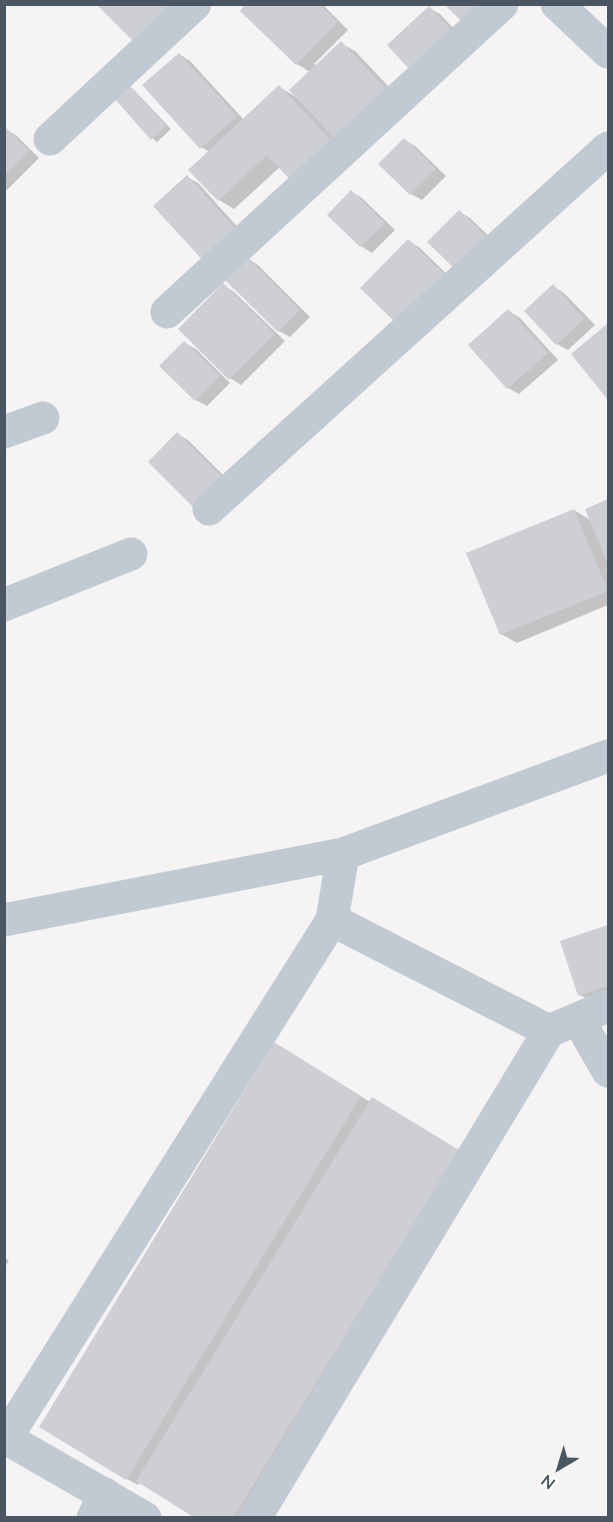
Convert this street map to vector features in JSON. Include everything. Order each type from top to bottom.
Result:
[{"type":"street","points":[[50,139],[195,4]]},
{"type":"street","points":[[167,312],[502,4]]},
{"type":"street","points":[[570,8],[609,52]]},
{"type":"street","points":[[209,509],[609,148]]},
{"type":"street","points":[[4,432],[43,418]]},
{"type":"street","points":[[4,604],[131,554]]},
{"type":"street","points":[[4,920],[343,854],[609,756]]},
{"type":"street","points":[[146,1518],[99,1506],[5,1437],[332,920],[343,854]]},
{"type":"street","points":[[332,920],[564,1025],[609,1071]]},
{"type":"street","points":[[255,1518],[564,1025],[609,1006]]},
{"type":"building","points":[[100,4],[166,4],[175,14],[140,48],[98,6]]},
{"type":"building","points":[[246,4],[319,4],[338,22],[296,65],[240,11]]},
{"type":"building","points":[[444,4],[481,4],[463,23]]},
{"type":"building","points":[[429,6],[455,34],[413,73],[387,45]]},
{"type":"building","points":[[341,41],[391,94],[339,143],[289,90]]},
{"type":"building","points":[[179,53],[237,116],[200,149],[142,85]]},
{"type":"building","points":[[279,85],[337,147],[296,186],[267,155],[218,201],[188,170]]},
{"type":"building","points":[[130,86],[166,126],[151,140],[115,99]]},
{"type":"building","points":[[4,126],[29,151],[4,176]]},
{"type":"building","points":[[404,138],[436,169],[410,195],[378,164]]},
{"type":"building","points":[[187,175],[242,236],[208,266],[153,206]]},
{"type":"building","points":[[351,190],[385,223],[360,247],[327,215]]},
{"type":"building","points":[[459,210],[488,238],[456,270],[427,242]]},
{"type":"building","points":[[408,239],[448,278],[400,327],[360,288]]},
{"type":"building","points":[[247,257],[300,310],[278,332],[224,279]]},
{"type":"building","points":[[223,283],[275,334],[229,380],[178,329]]},
{"type":"building","points":[[553,284],[584,319],[556,345],[524,311]]},
{"type":"building","points":[[508,309],[548,353],[507,389],[468,345]]},
{"type":"building","points":[[608,323],[608,400],[571,354]]},
{"type":"building","points":[[184,341],[220,376],[195,401],[159,366]]},
{"type":"building","points":[[177,432],[222,477],[193,507],[148,462]]},
{"type":"building","points":[[608,499],[608,564],[585,509]]},
{"type":"building","points":[[574,509],[608,591],[500,635],[466,553]]},
{"type":"building","points":[[608,925],[608,986],[578,996],[560,941]]},
{"type":"building","points":[[274,1042],[361,1096],[126,1480],[39,1427]]},
{"type":"building","points":[[372,1097],[459,1150],[233,1518],[195,1518],[136,1481]]}]
